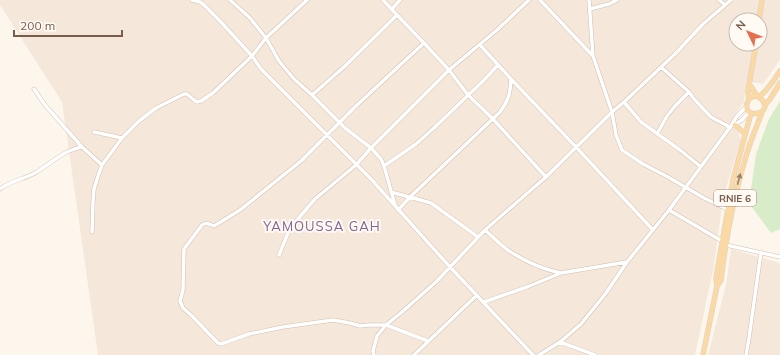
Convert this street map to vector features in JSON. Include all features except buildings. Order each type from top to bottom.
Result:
[{"type":"main road","points":[[760,12],[762,0]]},
{"type":"main road","points":[[755,52],[748,91],[749,99],[747,109],[754,114],[762,112]]},
{"type":"main road","points":[[749,99],[754,96],[758,97],[770,86],[780,71]]},
{"type":"main road","name":"RNIE 6","points":[[717,286],[721,280],[734,200],[747,151],[765,105],[780,84]]},
{"type":"main road","points":[[750,85],[758,97],[763,100],[765,105]]},
{"type":"main road","name":"RNIE 6","points":[[703,355],[714,308],[717,286],[716,278],[733,180],[750,112]]},
{"type":"main road","points":[[732,126],[745,134]]},
{"type":"street","points":[[192,0],[201,1],[252,56],[261,69],[371,179],[450,267],[533,355]]},
{"type":"street","points":[[230,0],[250,18],[266,38],[290,74],[340,123],[371,148],[381,159],[395,206]]},
{"type":"street","points":[[92,232],[94,189],[98,176],[102,165],[122,138],[139,121],[156,108],[184,94],[187,94],[197,102],[213,93],[252,56],[266,38],[307,0]]},
{"type":"street","points":[[384,0],[449,70],[468,95],[492,118],[546,177]]},
{"type":"street","points":[[392,9],[400,0]]},
{"type":"street","points":[[279,255],[290,228],[315,198],[356,165],[449,70],[480,45],[529,0]]},
{"type":"street","points":[[540,0],[593,56]]},
{"type":"street","points":[[589,0],[593,56],[612,112],[616,135],[622,150],[643,164],[704,198],[728,209]]},
{"type":"street","points":[[590,9],[609,4],[617,0]]},
{"type":"street","points":[[719,0],[725,5]]},
{"type":"street","points":[[374,355],[373,351],[377,336],[386,325],[436,282],[485,230],[546,177],[612,112],[675,54],[703,24],[731,0]]},
{"type":"street","points":[[312,95],[344,67],[397,15]]},
{"type":"street","points":[[424,43],[301,161],[240,210],[214,226],[207,223],[202,225],[184,249],[183,290],[180,301],[183,308],[214,340],[221,344],[249,334],[283,327],[333,320],[360,326],[386,325],[428,341]]},
{"type":"street","points":[[480,45],[653,230]]},
{"type":"street","points":[[384,166],[416,144],[448,116],[498,65]]},
{"type":"street","points":[[660,67],[689,92],[711,117],[726,125],[732,126],[742,120],[750,112]]},
{"type":"street","points":[[398,210],[492,118],[500,112],[510,95],[511,79]]},
{"type":"street","points":[[34,90],[82,147],[102,165]]},
{"type":"street","points":[[657,134],[667,116],[689,92]]},
{"type":"street","points":[[624,102],[641,122],[701,167]]},
{"type":"street","points":[[539,355],[560,342],[581,324],[747,106]]},
{"type":"street","points":[[94,132],[122,138]]},
{"type":"street","points":[[0,189],[6,184],[34,173],[58,157],[76,148],[82,147]]},
{"type":"street","points":[[391,192],[431,203],[478,237]]},
{"type":"street","points":[[669,210],[722,241]]},
{"type":"street","points":[[485,230],[513,254],[544,269],[561,273]]},
{"type":"street","points":[[726,245],[780,257]]},
{"type":"street","points":[[746,355],[761,252]]},
{"type":"street","points":[[484,302],[561,273],[627,262]]},
{"type":"street","points":[[414,355],[477,295]]},
{"type":"street","points":[[560,342],[595,355]]},
{"type":"shaded area","points":[[0,0],[780,0],[780,60],[763,84],[747,81],[744,102],[733,118],[741,140],[723,198],[714,266],[695,355],[98,355],[62,102],[0,5]]},
{"type":"shaded area","points":[[731,249],[780,263],[780,355],[708,355],[726,285]]},
{"type":"green space","points":[[780,101],[780,229],[771,233],[749,203],[756,154],[769,119]]},
{"type":"district","name":"YAMOUSSA GAH","points":[[322,226]]}]
